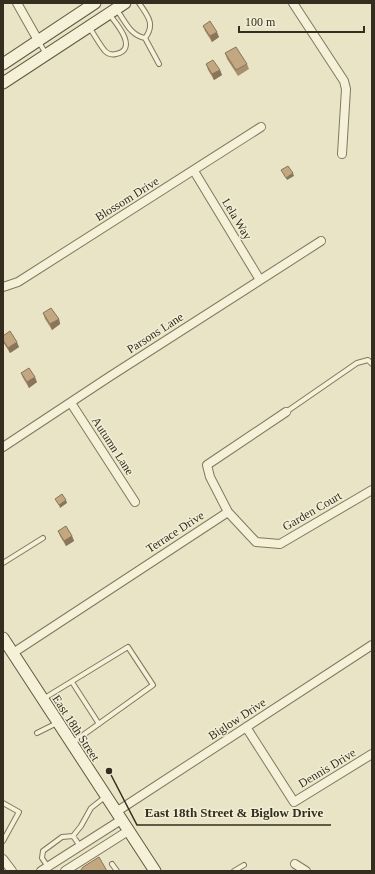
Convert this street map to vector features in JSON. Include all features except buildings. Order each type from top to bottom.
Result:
[{"type":"main road","points":[[3,64],[39,42],[95,3]]},
{"type":"main road","points":[[3,83],[117,8]]},
{"type":"main road","name":"East 18th Street","points":[[3,638],[155,871]]},
{"type":"street","points":[[17,3],[39,42]]},
{"type":"street","points":[[293,3],[344,81],[346,89],[342,154]]},
{"type":"street","name":"Blossom Drive","points":[[3,287],[18,282],[261,127]]},
{"type":"street","name":"Lela Way","points":[[194,171],[260,280]]},
{"type":"street","name":"Parsons Lane","points":[[3,447],[125,366],[321,240]]},
{"type":"street","name":"Autumn Lane","points":[[71,403],[135,502]]},
{"type":"street","points":[[228,512],[210,477],[207,465],[286,412]]},
{"type":"street","name":"Garden Court","points":[[228,512],[256,542],[280,544],[372,490]]},
{"type":"street","name":"Terrace Drive","points":[[13,653],[228,512]]},
{"type":"street","name":"Biglow Drive","points":[[44,869],[80,846],[118,816],[246,727],[372,645]]},
{"type":"street","name":"Dennis Drive","points":[[246,727],[294,802],[371,757]]},
{"type":"street","points":[[65,871],[128,831]]},
{"type":"street","points":[[3,859],[12,871]]},
{"type":"street","points":[[295,864],[306,871]]},
{"type":"lane","points":[[139,3],[151,23],[150,32],[145,38]]},
{"type":"lane","points":[[117,8],[133,33],[145,38],[159,64]]},
{"type":"lane","points":[[89,26],[104,50],[109,54],[121,52],[126,44],[117,8]]},
{"type":"lane","points":[[39,42],[46,54]]},
{"type":"lane","points":[[286,412],[357,363],[368,360],[372,364]]},
{"type":"lane","points":[[3,563],[43,538]]},
{"type":"lane","points":[[43,700],[128,647],[153,685],[72,744]]},
{"type":"lane","points":[[72,682],[99,724]]},
{"type":"lane","points":[[37,733],[58,722]]},
{"type":"lane","points":[[44,869],[42,858],[43,851],[62,837],[73,836],[81,826],[91,808],[106,797]]},
{"type":"lane","points":[[3,803],[19,812],[3,841]]},
{"type":"lane","points":[[73,836],[80,846]]},
{"type":"lane","points":[[112,864],[117,871]]},
{"type":"lane","points":[[234,871],[244,865]]},
{"type":"place","name":"East 18th Street & Biglow Drive","points":[[109,771]]}]
